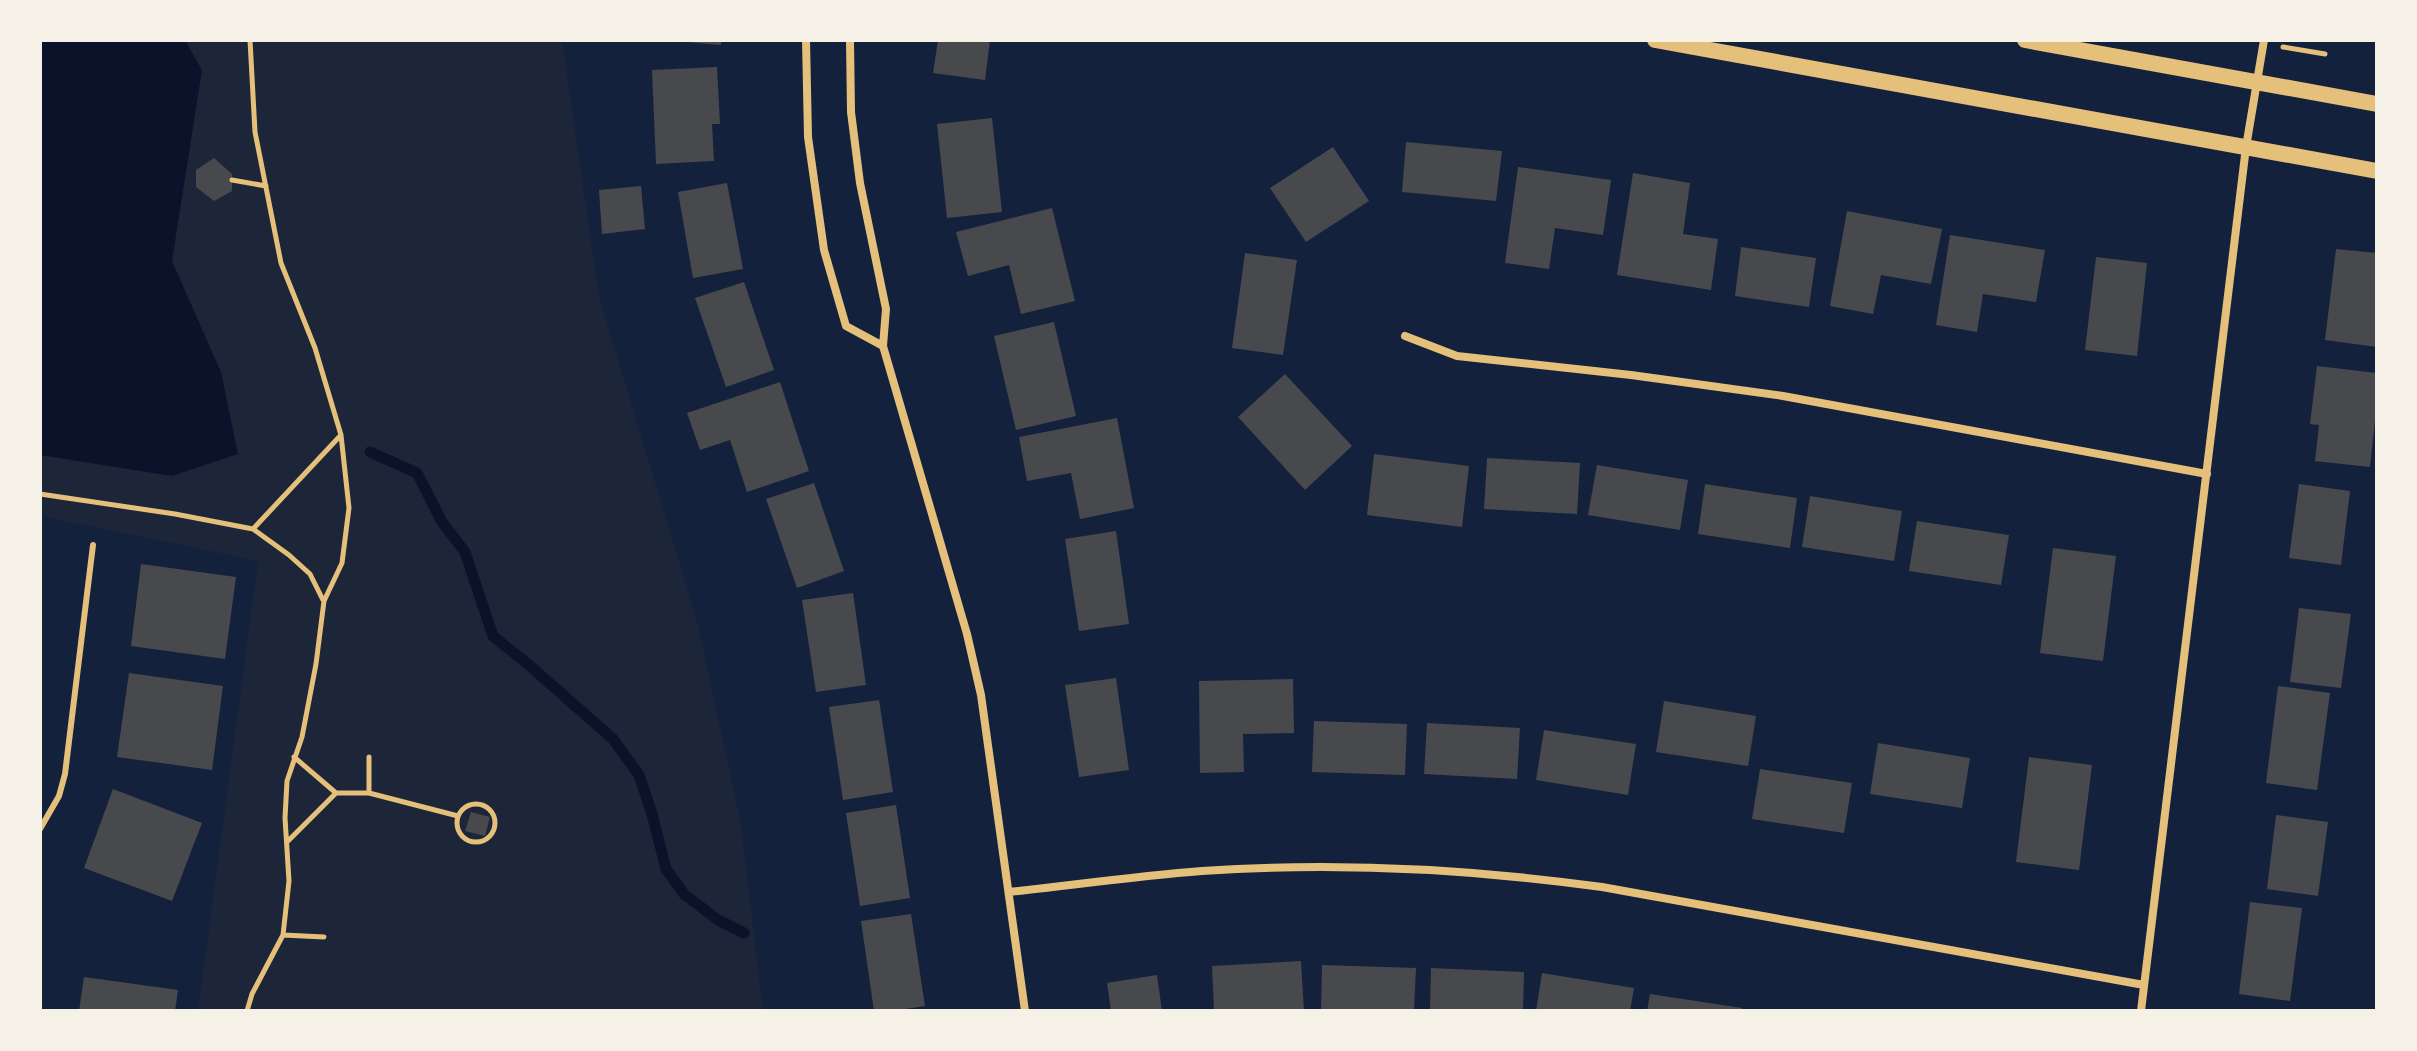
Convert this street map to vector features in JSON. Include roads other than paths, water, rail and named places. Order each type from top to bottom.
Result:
[{"type":"main road","points":[[1655,40],[2377,171]]},
{"type":"main road","points":[[2025,40],[2377,104]]},
{"type":"street","points":[[806,40],[808,137],[824,250],[846,326],[883,346]]},
{"type":"street","points":[[850,40],[851,112],[860,183],[886,309],[883,346],[971,649],[983,708],[1025,1011]]},
{"type":"street","points":[[2141,1011],[2246,147],[2264,40]]},
{"type":"street","points":[[1405,336],[1457,356],[1783,396],[2207,474]]},
{"type":"street","points":[[1009,892],[1232,870],[1369,869],[1537,878],[1602,887],[2144,985]]},
{"type":"lane","points":[[40,829],[59,796],[65,774],[93,545]]},
{"type":"waterway","points":[[370,452],[417,473],[442,522],[465,552],[493,636],[613,739],[639,775],[666,869],[684,894],[718,920],[744,933]]}]
